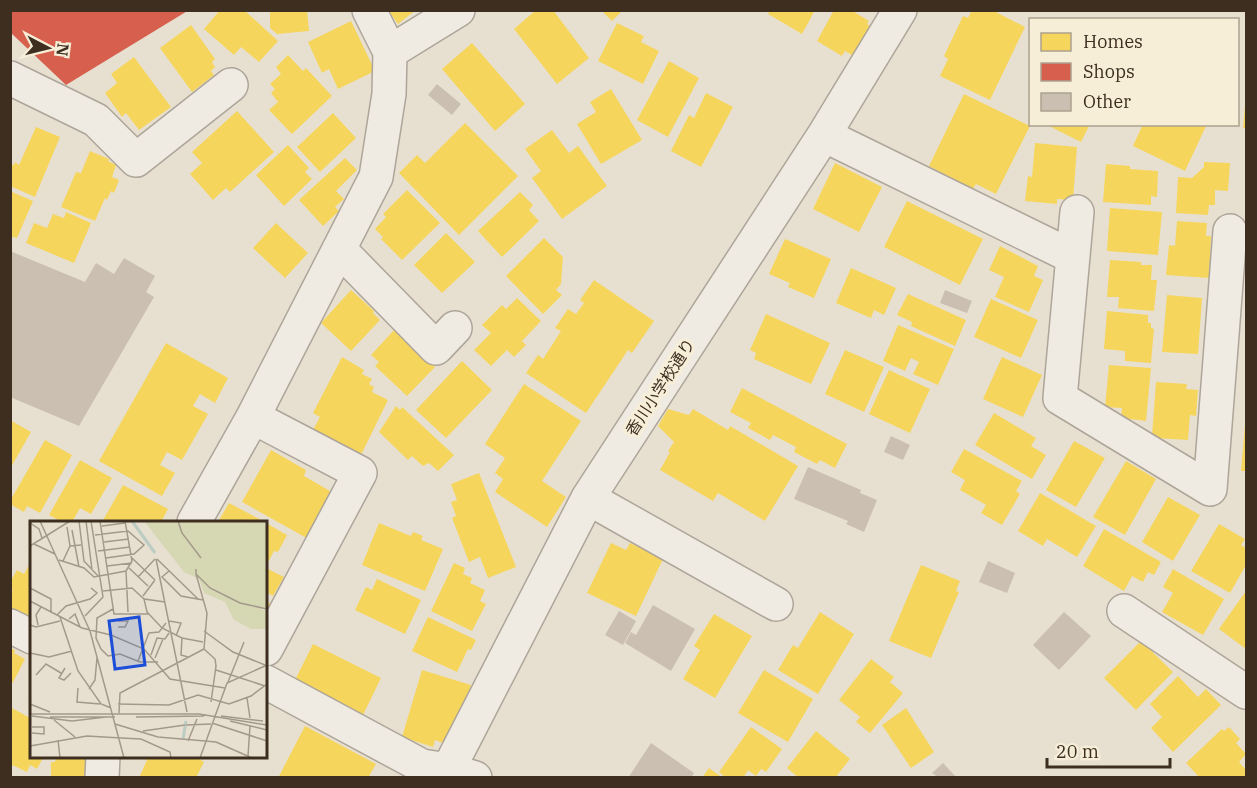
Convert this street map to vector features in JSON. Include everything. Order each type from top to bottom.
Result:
[{"type":"street","points":[[195,521],[253,417],[376,177],[389,94],[390,52],[369,10]]},
{"type":"street","points":[[390,52],[458,10]]},
{"type":"street","name":"香川小学校通り","points":[[456,775],[588,498],[824,135],[900,10]]},
{"type":"street","points":[[10,78],[96,120],[136,160],[231,85]]},
{"type":"street","points":[[824,135],[1074,257]]},
{"type":"street","points":[[1077,212],[1060,398],[1210,489],[1234,336],[1230,231]]},
{"type":"street","points":[[339,249],[436,348],[456,328]]},
{"type":"street","points":[[253,417],[360,473],[267,647]]},
{"type":"street","points":[[588,498],[777,604]]},
{"type":"street","points":[[1124,611],[1246,692]]},
{"type":"street","points":[[10,626],[30,637]]},
{"type":"street","points":[[267,683],[422,766],[456,775]]},
{"type":"street","points":[[102,777],[103,758]]},
{"type":"building: Homes","points":[[220,10],[244,10],[278,41],[259,62],[241,47],[234,55],[204,29]]},
{"type":"building: Homes","points":[[270,10],[307,10],[309,31],[277,34],[270,28]]},
{"type":"building: Homes","points":[[388,10],[416,10],[398,24]]},
{"type":"building: Homes","points":[[536,10],[553,10],[589,58],[557,84],[514,29]]},
{"type":"building: Homes","points":[[601,10],[623,10],[612,21]]},
{"type":"building: Homes","points":[[770,10],[815,10],[802,34],[768,14]]},
{"type":"building: Homes","points":[[834,10],[851,10],[869,21],[867,24],[872,27],[855,57],[845,51],[842,56],[817,41]]},
{"type":"building: Homes","points":[[972,10],[992,10],[1025,27],[990,100],[940,76],[948,59],[944,56],[963,16],[968,18]]},
{"type":"building: Homes","points":[[351,21],[375,71],[338,89],[329,69],[322,73],[308,42]]},
{"type":"building: Homes","points":[[617,23],[644,36],[641,42],[659,51],[643,84],[598,61]]},
{"type":"building: Homes","points":[[191,25],[215,59],[212,62],[215,67],[211,71],[214,75],[192,92],[160,48]]},
{"type":"building: Homes","points":[[472,43],[525,104],[495,131],[442,69]]},
{"type":"building: Homes","points":[[288,55],[303,71],[306,68],[332,96],[292,134],[269,110],[278,102],[271,93],[275,89],[270,84],[281,74],[276,67]]},
{"type":"building: Homes","points":[[134,57],[171,107],[139,130],[126,113],[122,117],[105,93],[117,83],[111,74]]},
{"type":"building: Homes","points":[[669,61],[699,78],[668,137],[637,120]]},
{"type":"building: Homes","points":[[611,89],[642,140],[601,164],[577,124],[596,112],[590,102]]},
{"type":"building: Homes","points":[[706,93],[733,107],[701,167],[671,151],[689,115],[694,118]]},
{"type":"building: Homes","points":[[964,94],[1030,126],[996,194],[976,184],[973,189],[929,166]]},
{"type":"building: Homes","points":[[1245,105],[1246,128],[1243,128]]},
{"type":"building: Homes","points":[[237,111],[274,152],[230,192],[226,188],[213,200],[190,174],[202,163],[192,152]]},
{"type":"building: Homes","points":[[333,113],[356,138],[320,172],[297,147]]},
{"type":"building: Homes","points":[[465,123],[518,176],[459,235],[399,173],[417,155],[425,163]]},
{"type":"building: Homes","points":[[1049,126],[1089,126],[1081,142]]},
{"type":"building: Homes","points":[[1142,126],[1206,126],[1185,171],[1133,146]]},
{"type":"building: Homes","points":[[36,127],[60,137],[35,197],[10,186],[10,164],[14,165],[15,162],[19,165]]},
{"type":"building: Homes","points":[[552,130],[569,153],[578,146],[607,186],[562,219],[532,178],[541,171],[525,149]]},
{"type":"building: Homes","points":[[1035,143],[1077,147],[1073,200],[1057,199],[1057,204],[1025,201],[1028,176],[1032,177]]},
{"type":"building: Homes","points":[[288,145],[309,168],[305,172],[312,179],[284,206],[256,175]]},
{"type":"building: Homes","points":[[90,151],[109,159],[108,161],[116,165],[112,177],[119,180],[114,193],[111,191],[107,200],[105,198],[95,221],[61,207],[76,172],[81,173]]},
{"type":"building: Homes","points":[[345,158],[357,170],[336,191],[344,199],[335,207],[339,211],[323,226],[299,200]]},
{"type":"building: Homes","points":[[1204,162],[1230,163],[1228,191],[1215,190],[1215,205],[1209,205],[1208,215],[1176,213],[1178,177],[1192,178],[1204,167]]},
{"type":"building: Homes","points":[[835,163],[882,187],[859,232],[813,209]]},
{"type":"building: Homes","points":[[1106,164],[1158,171],[1157,197],[1151,196],[1151,205],[1103,202]]},
{"type":"building: Homes","points":[[407,190],[440,223],[402,260],[381,239],[383,237],[375,229],[386,217],[383,214]]},
{"type":"building: Homes","points":[[10,191],[33,201],[17,238],[10,236]]},
{"type":"building: Homes","points":[[520,192],[533,205],[529,210],[539,221],[502,257],[478,231]]},
{"type":"building: Homes","points":[[907,201],[983,239],[960,285],[884,247]]},
{"type":"building: Homes","points":[[1110,208],[1162,212],[1158,255],[1107,251]]},
{"type":"building: Homes","points":[[66,212],[91,223],[74,263],[26,243],[34,223],[47,228],[53,214],[64,218]]},
{"type":"building: Homes","points":[[1177,221],[1207,223],[1206,236],[1211,236],[1209,278],[1166,275],[1169,245],[1175,246]]},
{"type":"building: Homes","points":[[276,223],[308,253],[285,278],[253,248]]},
{"type":"building: Homes","points":[[446,233],[475,262],[442,293],[414,265]]},
{"type":"building: Homes","points":[[544,238],[563,257],[561,284],[556,290],[562,295],[543,314],[506,276]]},
{"type":"building: Homes","points":[[785,239],[831,259],[814,298],[788,287],[790,283],[769,274]]},
{"type":"building: Homes","points":[[1000,246],[1038,266],[1034,276],[1043,280],[1029,312],[995,297],[1004,277],[989,270]]},
{"type":"building: Homes","points":[[1110,260],[1152,265],[1151,280],[1157,280],[1154,311],[1118,308],[1119,297],[1107,297]]},
{"type":"building: Homes","points":[[851,268],[896,288],[884,315],[874,310],[871,318],[836,303]]},
{"type":"building: Homes","points":[[594,280],[654,321],[632,353],[628,350],[586,413],[526,373],[538,355],[543,359],[561,331],[555,328],[568,309],[576,314],[584,303],[580,300]]},
{"type":"building: Homes","points":[[351,290],[374,311],[373,313],[380,320],[351,351],[321,323]]},
{"type":"building: Homes","points":[[908,294],[966,320],[955,346],[911,326],[912,322],[897,315]]},
{"type":"building: Homes","points":[[1167,295],[1202,298],[1198,354],[1162,352]]},
{"type":"building: Homes","points":[[517,298],[541,321],[522,341],[526,345],[514,357],[507,350],[491,366],[474,350],[491,333],[482,325],[502,305],[506,309]]},
{"type":"building: Homes","points":[[991,299],[1038,320],[1021,358],[974,337]]},
{"type":"building: Homes","points":[[1107,311],[1148,315],[1148,323],[1151,323],[1151,328],[1154,329],[1151,363],[1125,361],[1125,351],[1104,349]]},
{"type":"building: Homes","points":[[766,314],[830,343],[811,384],[754,359],[756,353],[750,350]]},
{"type":"building: Homes","points":[[898,325],[954,349],[938,385],[913,374],[919,362],[911,358],[905,371],[883,361]]},
{"type":"building: Homes","points":[[395,329],[435,367],[407,396],[375,366],[379,362],[371,355]]},
{"type":"building: Homes","points":[[166,343],[228,378],[215,403],[200,394],[193,406],[208,414],[182,460],[167,452],[160,465],[175,473],[162,496],[99,461]]},
{"type":"building: Homes","points":[[845,350],[884,367],[864,412],[825,394]]},
{"type":"building: Homes","points":[[342,357],[364,370],[362,374],[372,379],[369,384],[374,387],[372,392],[388,400],[361,455],[313,430],[320,417],[313,413]]},
{"type":"building: Homes","points":[[1002,357],[1042,375],[1023,417],[983,399]]},
{"type":"building: Homes","points":[[462,361],[492,390],[446,438],[416,410]]},
{"type":"building: Homes","points":[[1109,365],[1151,368],[1146,421],[1121,418],[1122,408],[1105,407]]},
{"type":"building: Homes","points":[[889,370],[930,389],[910,433],[869,414]]},
{"type":"building: Homes","points":[[1156,382],[1187,384],[1186,389],[1198,390],[1196,416],[1190,415],[1188,440],[1155,438],[1156,435],[1152,435]]},
{"type":"building: Homes","points":[[524,384],[581,421],[542,481],[566,497],[547,527],[495,492],[503,479],[495,473],[505,458],[485,444]]},
{"type":"building: Homes","points":[[742,388],[847,444],[835,468],[820,460],[817,464],[794,452],[796,447],[773,435],[770,440],[748,428],[751,423],[730,412]]},
{"type":"building: Homes","points":[[396,406],[400,410],[402,407],[454,455],[438,471],[429,463],[423,466],[412,456],[408,460],[379,432]]},
{"type":"building: Homes","points":[[668,409],[689,415],[693,409],[728,430],[730,426],[798,466],[765,521],[718,493],[713,501],[660,470],[674,442],[658,426]]},
{"type":"building: Homes","points":[[994,413],[1036,438],[1031,446],[1046,455],[1032,479],[975,445]]},
{"type":"building: Homes","points":[[10,420],[31,432],[10,469]]},
{"type":"building: Homes","points":[[1245,424],[1246,471],[1241,471]]},
{"type":"building: Homes","points":[[45,440],[72,455],[40,513],[27,506],[24,512],[10,504],[10,501]]},
{"type":"building: Homes","points":[[1074,441],[1105,458],[1076,507],[1046,490]]},
{"type":"building: Homes","points":[[964,449],[1022,481],[1016,491],[1020,494],[1002,525],[981,513],[986,505],[960,490],[965,480],[951,472]]},
{"type":"building: Homes","points":[[271,450],[306,470],[304,476],[337,495],[312,541],[242,502]]},
{"type":"building: Homes","points":[[80,460],[112,478],[91,514],[80,508],[73,521],[60,521],[49,515]]},
{"type":"building: Homes","points":[[1126,461],[1156,479],[1125,535],[1093,517]]},
{"type":"building: Homes","points":[[479,473],[516,567],[488,578],[480,557],[469,562],[452,518],[456,516],[451,502],[457,500],[451,484]]},
{"type":"building: Homes","points":[[123,485],[168,509],[162,521],[103,521]]},
{"type":"building: Homes","points":[[1040,493],[1096,526],[1077,557],[1047,539],[1043,546],[1018,531]]},
{"type":"building: Homes","points":[[1168,497],[1200,515],[1173,561],[1142,542]]},
{"type":"building: Homes","points":[[229,503],[263,521],[219,521]]},
{"type":"building: Homes","points":[[379,523],[411,536],[413,532],[423,536],[421,540],[443,549],[425,591],[362,565]]},
{"type":"building: Homes","points":[[267,524],[287,535],[278,552],[274,551],[267,564]]},
{"type":"building: Homes","points":[[1219,524],[1245,539],[1241,545],[1246,548],[1246,565],[1230,593],[1191,571]]},
{"type":"building: Homes","points":[[1104,529],[1161,562],[1154,575],[1148,572],[1143,582],[1132,576],[1124,591],[1083,566]]},
{"type":"building: Homes","points":[[611,543],[626,550],[630,543],[663,559],[636,616],[587,593]]},
{"type":"building: Homes","points":[[454,563],[465,568],[463,574],[472,578],[470,583],[485,590],[480,601],[486,604],[472,631],[431,611]]},
{"type":"building: Homes","points":[[30,564],[30,618],[10,608],[10,595],[13,590],[10,588],[10,582],[17,570],[24,574]]},
{"type":"building: Homes","points":[[921,565],[960,581],[956,591],[959,592],[931,658],[889,641]]},
{"type":"building: Homes","points":[[267,568],[284,577],[273,596],[267,593]]},
{"type":"building: Homes","points":[[1173,569],[1224,599],[1203,635],[1162,612],[1173,593],[1163,587]]},
{"type":"building: Homes","points":[[377,579],[421,600],[405,634],[355,610],[366,587],[372,590]]},
{"type":"building: Homes","points":[[1246,591],[1246,649],[1219,629]]},
{"type":"building: Homes","points":[[820,612],[854,634],[818,694],[778,670],[793,645],[798,648]]},
{"type":"building: Homes","points":[[714,614],[752,636],[715,698],[683,679],[700,650],[694,646]]},
{"type":"building: Homes","points":[[428,617],[476,640],[471,650],[468,649],[457,672],[412,651]]},
{"type":"building: Homes","points":[[1141,641],[1173,672],[1136,710],[1104,678]]},
{"type":"building: Homes","points":[[313,644],[381,678],[362,717],[294,682]]},
{"type":"building: Homes","points":[[10,648],[25,659],[10,688]]},
{"type":"building: Homes","points":[[871,659],[894,677],[890,682],[903,693],[870,733],[856,722],[860,717],[839,700]]},
{"type":"building: Homes","points":[[422,670],[471,685],[455,733],[446,744],[435,740],[433,747],[402,737]]},
{"type":"building: Homes","points":[[764,670],[813,699],[788,742],[738,713]]},
{"type":"building: Homes","points":[[1178,676],[1198,697],[1206,689],[1221,705],[1173,752],[1151,728],[1162,717],[1150,704]]},
{"type":"building: Homes","points":[[10,707],[30,718],[30,758],[43,758],[37,769],[30,765],[27,772],[10,764]]},
{"type":"building: Homes","points":[[906,708],[934,752],[911,768],[882,725]]},
{"type":"building: Homes","points":[[305,726],[376,764],[368,778],[278,778]]},
{"type":"building: Homes","points":[[751,727],[782,749],[766,772],[761,769],[756,776],[748,770],[743,778],[726,778],[719,772]]},
{"type":"building: Homes","points":[[1229,727],[1240,739],[1236,743],[1246,754],[1239,762],[1246,770],[1246,778],[1200,778],[1186,763],[1222,729],[1224,731]]},
{"type":"building: Homes","points":[[816,731],[850,759],[835,778],[799,778],[787,768]]},
{"type":"building: Homes","points":[[56,758],[87,758],[86,778],[51,778],[51,762],[55,762]]},
{"type":"building: Homes","points":[[144,758],[197,758],[204,762],[196,778],[139,778],[147,760]]},
{"type":"building: Homes","points":[[709,768],[723,778],[702,778]]},
{"type":"building: Shops","points":[[10,10],[189,10],[66,85],[10,32]]},
{"type":"building: Other","points":[[437,84],[461,104],[452,115],[428,95]]},
{"type":"building: Other","points":[[10,251],[85,282],[96,263],[114,274],[124,258],[155,276],[146,292],[154,297],[79,426],[10,397]]},
{"type":"building: Other","points":[[945,290],[972,301],[967,313],[940,303]]},
{"type":"building: Other","points":[[891,436],[910,445],[903,460],[884,452]]},
{"type":"building: Other","points":[[808,467],[861,490],[860,493],[877,500],[864,532],[846,524],[848,521],[794,499]]},
{"type":"building: Other","points":[[988,561],[1015,573],[1007,593],[979,582]]},
{"type":"building: Other","points":[[653,605],[695,629],[671,671],[625,643],[631,632],[636,635]]},
{"type":"building: Other","points":[[619,611],[636,621],[623,645],[605,635]]},
{"type":"building: Other","points":[[1064,612],[1091,636],[1059,670],[1033,645]]},
{"type":"building: Other","points":[[651,743],[694,773],[691,778],[628,778]]},
{"type":"building: Other","points":[[943,763],[957,778],[939,778],[932,773]]}]
